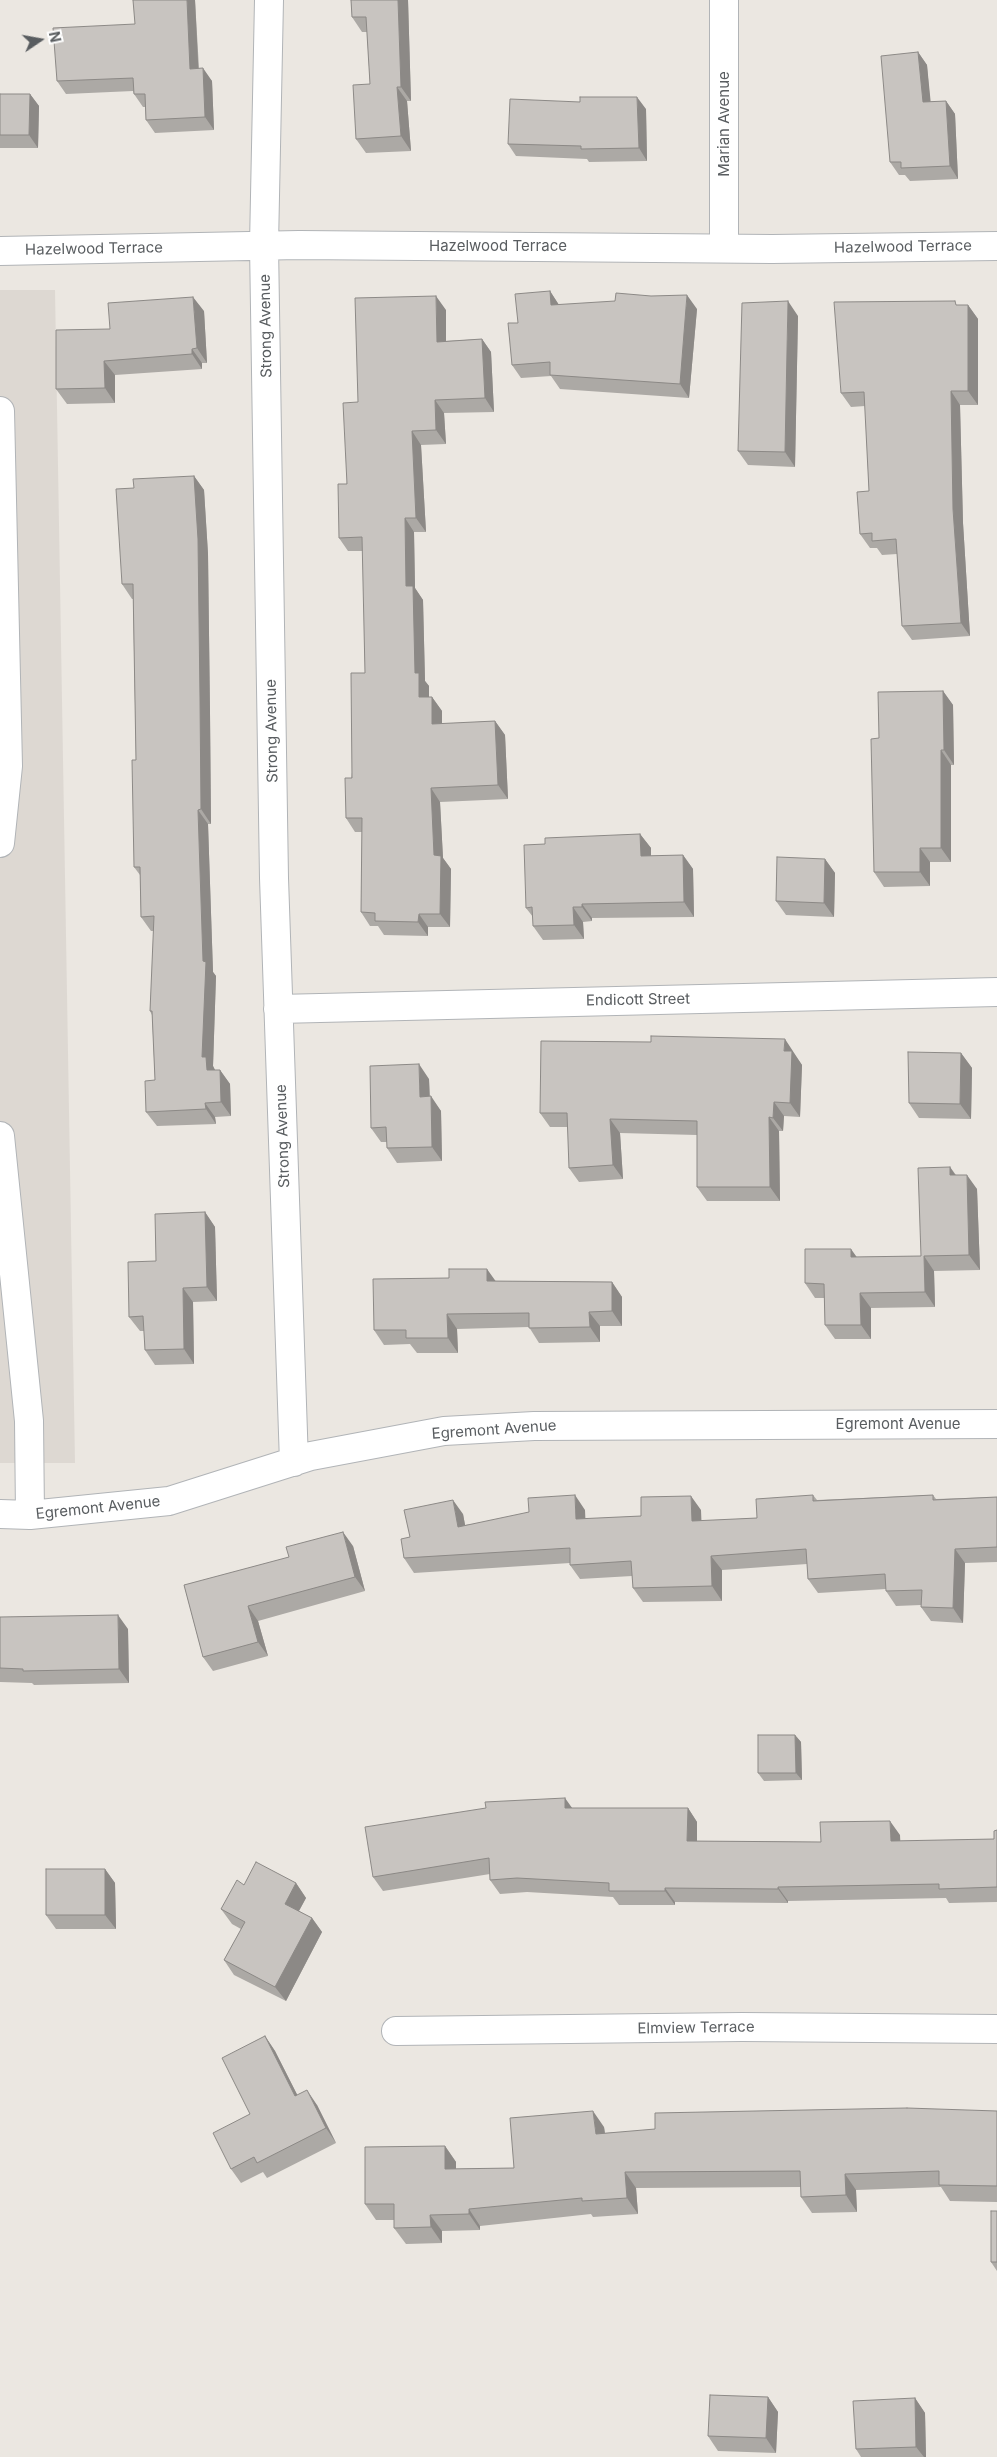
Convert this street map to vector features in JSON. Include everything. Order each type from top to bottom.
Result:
[{"type":"street","name":"Strong Avenue","points":[[269,0],[264,245],[274,878],[294,1462]]},
{"type":"street","name":"Marian Avenue","points":[[724,0],[724,248]]},
{"type":"street","name":"Hazelwood Terrace","points":[[0,251],[264,245],[724,248],[997,246]]},
{"type":"street","points":[[0,411],[8,766],[0,843]]},
{"type":"street","name":"Endicott Street","points":[[278,1009],[997,992]]},
{"type":"street","points":[[0,1136],[3,1181],[29,1421],[30,1514]]},
{"type":"street","name":"Egremont Avenue","points":[[0,1514],[30,1514],[169,1501],[294,1462],[444,1431],[524,1426],[997,1424]]},
{"type":"street","name":"Elmview Terrace","points":[[396,2031],[742,2027],[997,2029]]},
{"type":"shaded area","points":[[0,290],[55,290],[75,1463],[0,1463]]},
{"type":"building","points":[[133,0],[187,0],[190,69],[203,68],[205,117],[146,120],[145,94],[134,94],[133,78],[57,81],[53,28],[135,24]]},
{"type":"building","points":[[351,0],[398,0],[401,87],[397,87],[401,136],[356,139],[353,85],[370,84],[366,17],[352,17]]},
{"type":"building","points":[[918,52],[923,102],[946,101],[950,166],[901,168],[901,162],[890,162],[881,56]]},
{"type":"building","points":[[0,94],[30,94],[29,135],[0,135]]},
{"type":"building","points":[[580,97],[637,97],[639,148],[581,149],[581,146],[508,144],[510,99],[580,102]]},
{"type":"building","points":[[550,291],[551,305],[615,301],[616,293],[651,296],[687,295],[680,384],[550,375],[550,362],[512,365],[508,323],[518,323],[515,294]]},
{"type":"building","points":[[436,296],[437,342],[482,339],[485,398],[435,400],[436,430],[412,431],[416,518],[405,518],[406,586],[413,586],[415,673],[419,673],[419,697],[432,697],[432,724],[495,721],[498,785],[431,788],[434,855],[441,856],[440,914],[419,914],[418,922],[375,921],[375,913],[361,912],[362,818],[346,818],[345,778],[352,778],[351,673],[365,673],[362,537],[339,538],[338,484],[347,484],[343,403],[358,402],[355,298]]},
{"type":"building","points":[[193,297],[197,348],[192,349],[192,354],[104,361],[105,388],[56,389],[56,330],[110,329],[108,303]]},
{"type":"building","points":[[788,301],[785,452],[738,451],[742,303]]},
{"type":"building","points":[[955,301],[956,305],[968,305],[968,391],[951,391],[953,509],[961,623],[902,626],[896,539],[872,541],[872,533],[860,534],[857,492],[869,491],[864,392],[841,393],[834,302]]},
{"type":"building","points":[[194,476],[198,539],[200,698],[201,809],[198,810],[203,961],[206,962],[202,1057],[206,1057],[207,1070],[220,1070],[221,1102],[205,1103],[206,1109],[146,1112],[145,1081],[155,1080],[152,1011],[150,1011],[154,916],[141,917],[140,867],[134,867],[132,760],[136,760],[133,584],[122,584],[116,489],[134,488],[133,479]]},
{"type":"building","points":[[943,691],[944,750],[941,750],[941,848],[920,848],[920,872],[874,872],[871,739],[879,738],[878,692]]},
{"type":"building","points":[[640,834],[641,856],[683,855],[684,902],[582,904],[582,907],[573,907],[574,925],[533,926],[532,907],[526,908],[524,845],[545,844],[545,838]]},
{"type":"building","points":[[777,857],[825,859],[824,903],[776,901]]},
{"type":"building","points":[[651,1036],[785,1039],[784,1051],[792,1051],[790,1103],[774,1102],[773,1118],[769,1117],[770,1187],[697,1187],[697,1121],[610,1119],[613,1165],[569,1168],[567,1113],[540,1113],[541,1041],[651,1042]]},
{"type":"building","points":[[908,1052],[961,1053],[960,1104],[909,1103]]},
{"type":"building","points":[[419,1064],[420,1097],[431,1096],[432,1147],[387,1148],[386,1127],[371,1128],[370,1066]]},
{"type":"building","points":[[950,1167],[950,1175],[967,1175],[969,1255],[924,1256],[925,1292],[860,1293],[861,1325],[825,1325],[824,1284],[805,1283],[805,1249],[851,1249],[851,1257],[921,1256],[918,1168]]},
{"type":"building","points":[[205,1212],[207,1287],[183,1288],[184,1349],[145,1350],[143,1316],[129,1317],[128,1262],[156,1261],[155,1214]]},
{"type":"building","points":[[449,1269],[487,1269],[487,1281],[612,1282],[612,1311],[589,1312],[590,1327],[529,1328],[529,1313],[447,1314],[448,1338],[406,1338],[406,1330],[374,1330],[373,1279],[449,1278]]},
{"type":"building","points":[[575,1495],[576,1519],[641,1516],[641,1497],[691,1496],[692,1521],[757,1518],[756,1499],[813,1495],[813,1501],[933,1495],[933,1500],[997,1497],[997,1547],[955,1549],[953,1608],[921,1607],[922,1590],[886,1591],[885,1574],[808,1579],[806,1549],[711,1556],[712,1586],[633,1588],[631,1561],[570,1565],[570,1548],[404,1558],[401,1539],[410,1537],[404,1510],[453,1500],[458,1527],[529,1512],[528,1498]]},
{"type":"building","points":[[343,1532],[355,1577],[248,1606],[258,1642],[203,1657],[184,1585],[289,1557],[286,1547]]},
{"type":"building","points":[[118,1615],[119,1669],[23,1671],[23,1669],[0,1668],[0,1617]]},
{"type":"building","points":[[758,1735],[795,1735],[796,1773],[758,1773]]},
{"type":"building","points":[[565,1798],[565,1808],[688,1808],[687,1841],[821,1842],[820,1822],[890,1821],[891,1841],[994,1839],[994,1831],[997,1830],[997,1887],[939,1889],[939,1884],[778,1887],[778,1889],[665,1888],[665,1891],[609,1891],[609,1883],[517,1878],[490,1880],[489,1858],[373,1877],[365,1827],[486,1808],[485,1802]]},
{"type":"building","points":[[256,1862],[296,1883],[285,1904],[312,1918],[275,1987],[224,1960],[245,1922],[221,1909],[237,1880],[244,1885]]},
{"type":"building","points":[[46,1869],[105,1869],[105,1915],[46,1915]]},
{"type":"building","points":[[265,2036],[295,2096],[307,2090],[326,2128],[257,2163],[254,2157],[231,2169],[213,2133],[250,2114],[222,2058]]},
{"type":"building","points":[[907,2108],[997,2111],[997,2186],[939,2185],[939,2171],[845,2174],[846,2195],[801,2197],[800,2171],[625,2172],[627,2198],[582,2201],[582,2198],[469,2209],[469,2214],[430,2215],[431,2227],[394,2228],[394,2204],[365,2204],[365,2147],[445,2146],[445,2169],[514,2168],[510,2118],[593,2111],[596,2134],[655,2129],[655,2113]]},
{"type":"building","points":[[991,2211],[997,2211],[997,2262],[991,2262]]},
{"type":"building","points":[[710,2395],[768,2397],[766,2438],[708,2436]]},
{"type":"building","points":[[915,2398],[916,2447],[856,2449],[853,2401]]}]
